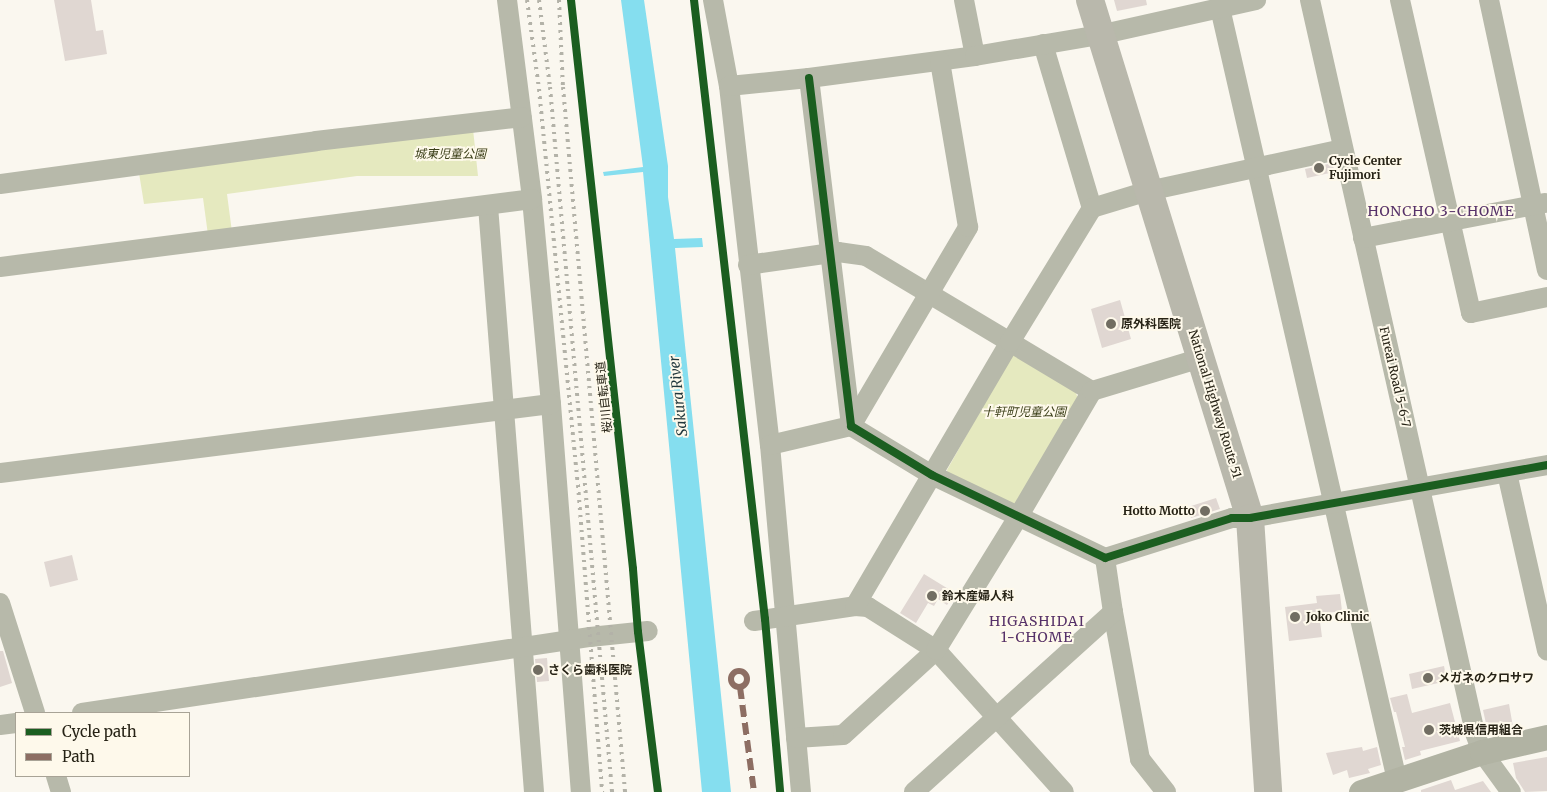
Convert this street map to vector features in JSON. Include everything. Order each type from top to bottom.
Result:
[{"type":"highway","name":"National Highway Route 51","points":[[1090,0],[1099,35],[1250,518],[1268,792]]},
{"type":"main road","points":[[1361,792],[1482,752],[1547,737]]},
{"type":"street","points":[[507,0],[532,199],[551,404],[581,792]]},
{"type":"street","points":[[713,0],[729,86],[770,445],[787,617],[801,792]]},
{"type":"street","points":[[964,0],[976,56]]},
{"type":"street","points":[[729,86],[809,78],[976,56],[1099,35],[1256,0]]},
{"type":"street","name":"Fureai Road 5-6-7","points":[[1310,0],[1475,733],[1482,752],[1511,792]]},
{"type":"street","points":[[1400,0],[1471,313],[1547,297]]},
{"type":"street","points":[[1489,0],[1540,204],[1547,270]]},
{"type":"street","points":[[1220,8],[1332,504],[1397,780]]},
{"type":"street","points":[[1043,44],[1092,208]]},
{"type":"street","points":[[851,426],[928,292],[968,227],[940,61]]},
{"type":"street","points":[[809,78],[851,426]]},
{"type":"street","points":[[0,184],[316,141],[522,117]]},
{"type":"street","points":[[855,606],[1010,342],[1092,208],[1148,191],[1343,149]]},
{"type":"street","points":[[0,267],[532,199]]},
{"type":"street","points":[[1363,238],[1540,204]]},
{"type":"street","points":[[488,206],[534,792]]},
{"type":"street","points":[[748,265],[838,252],[866,256],[1092,391]]},
{"type":"street","points":[[796,738],[843,735],[936,650],[1018,517],[1092,391],[1201,358]]},
{"type":"street","points":[[0,473],[551,404]]},
{"type":"street","points":[[770,445],[851,426],[932,474],[1105,558],[1232,518],[1250,518],[1507,474],[1547,465]]},
{"type":"street","points":[[1507,474],[1547,650]]},
{"type":"street","points":[[1105,558],[1140,759],[1166,792]]},
{"type":"street","points":[[0,603],[35,712]]},
{"type":"street","points":[[754,620],[787,617],[855,606],[868,607],[936,650],[1064,792]]},
{"type":"street","points":[[914,792],[1113,612]]},
{"type":"street","points":[[89,712],[570,640],[648,631]]},
{"type":"street","points":[[0,725],[15,723]]},
{"type":"street","points":[[56,777],[61,792]]},
{"type":"green space","name":"城東児童公園","points":[[473,129],[478,176],[357,176],[227,194],[232,232],[208,235],[203,198],[144,204],[139,173]]},
{"type":"green space","name":"十軒町児童公園","points":[[1013,352],[1075,391],[1078,398],[1015,504],[948,476],[947,470]]},
{"type":"water","name":"Sakura River","points":[[621,0],[644,0],[668,166],[668,197],[674,239],[702,238],[703,247],[675,248],[731,792],[702,792],[643,172],[604,176],[603,172],[643,167]]},
{"type":"building","points":[[54,0],[91,0],[96,31],[103,30],[107,54],[65,61]]},
{"type":"building","points":[[1114,0],[1146,0],[1147,5],[1117,11]]},
{"type":"building","points":[[1333,163],[1334,172],[1307,178],[1305,169]]},
{"type":"building","name":"原外科医院","points":[[1120,300],[1131,339],[1102,348],[1091,309]]},
{"type":"building","name":"Hotto Motto","points":[[1216,498],[1220,509],[1191,518],[1188,507]]},
{"type":"building","points":[[72,555],[78,580],[50,587],[44,562]]},
{"type":"building","name":"鈴木産婦人科","points":[[924,574],[955,593],[947,605],[938,599],[934,606],[928,603],[916,623],[900,613]]},
{"type":"building","name":"Joko Clinic","points":[[1340,594],[1342,611],[1319,614],[1322,637],[1289,641],[1285,607],[1317,603],[1316,596]]},
{"type":"building","points":[[0,651],[3,651],[12,683],[0,687]]},
{"type":"building","points":[[547,658],[549,681],[537,682],[535,659]]},
{"type":"building","name":"メガネのクロサワ","points":[[1444,666],[1447,681],[1412,689],[1409,674]]},
{"type":"building","name":"茨城県信用組合","points":[[1407,694],[1412,713],[1450,703],[1460,741],[1420,751],[1421,755],[1405,760],[1402,747],[1405,747],[1396,712],[1394,712],[1390,698]]},
{"type":"building","points":[[1509,704],[1513,727],[1492,732],[1487,728],[1483,710]]},
{"type":"building","points":[[1362,747],[1363,751],[1377,747],[1381,765],[1368,769],[1370,773],[1349,778],[1347,770],[1333,775],[1326,753]]},
{"type":"building","points":[[1547,757],[1547,791],[1525,792],[1516,778],[1513,763]]},
{"type":"building","points":[[1451,780],[1455,790],[1483,781],[1491,792],[1421,792],[1421,790]]},
{"type":"railway","points":[[527,0],[539,89],[578,485],[602,792]]},
{"type":"railway","points":[[539,0],[550,87],[612,792]]},
{"type":"railway","points":[[559,0],[563,87],[625,792]]},
{"type":"marked path","points":[[739,671],[747,679],[739,687],[731,679],[739,671]]},
{"type":"marked path","points":[[740,687],[754,792]]},
{"type":"cycle path","name":"桜川自転車道","points":[[571,0],[633,569],[638,632],[658,792]]},
{"type":"cycle path","points":[[694,0],[765,619],[780,792]]},
{"type":"cycle path","points":[[809,78],[851,426],[932,475],[1105,558],[1232,518],[1250,518],[1547,465]]},
{"type":"place","name":"Cycle Center Fujimori","points":[[1319,168]]},
{"type":"place","name":"原外科医院","points":[[1111,324]]},
{"type":"place","name":"Hotto Motto","points":[[1205,511]]},
{"type":"place","name":"鈴木産婦人科","points":[[932,596]]},
{"type":"place","name":"Joko Clinic","points":[[1295,617]]},
{"type":"place","name":"さくら歯科医院","points":[[538,670]]},
{"type":"place","name":"メガネのクロサワ","points":[[1428,678]]},
{"type":"place","name":"茨城県信用組合","points":[[1429,730]]},
{"type":"district","name":"HONCHO 3-CHOME","points":[[1441,211]]},
{"type":"district","name":"HIGASHIDAI 1-CHOME","points":[[1037,630]]}]
